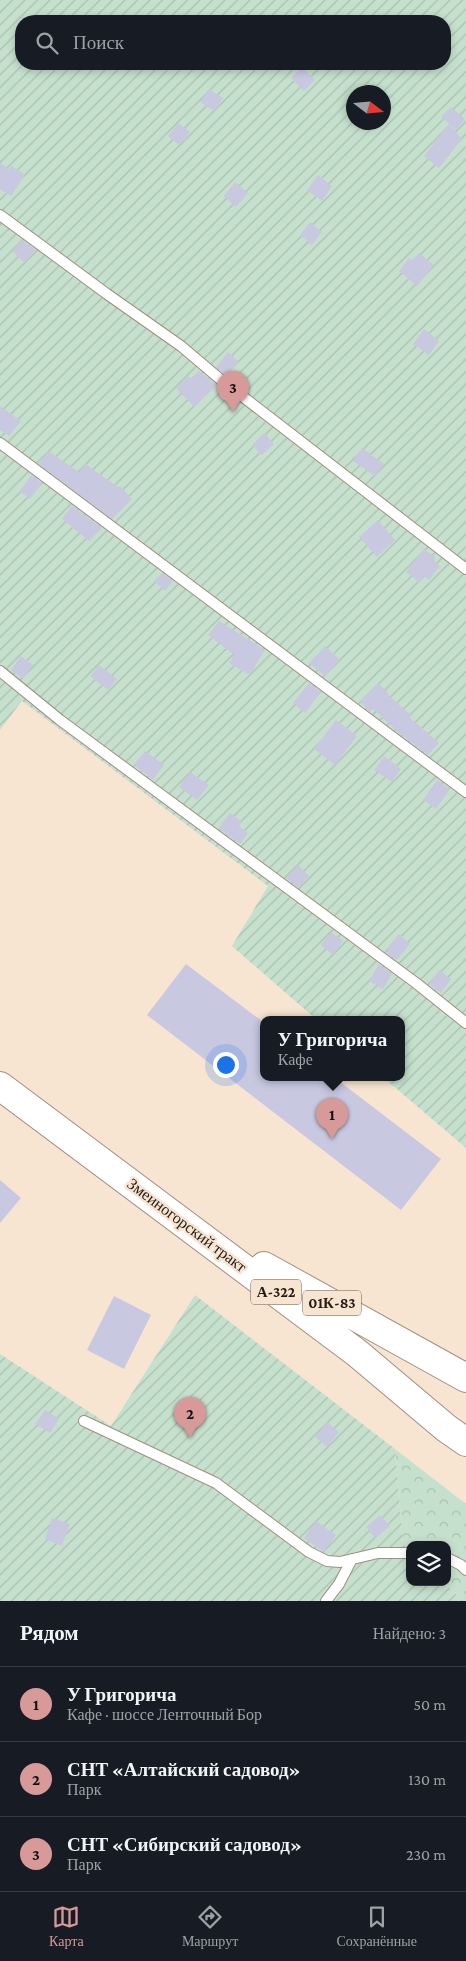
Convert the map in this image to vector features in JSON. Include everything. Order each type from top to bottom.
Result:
[{"type":"highway","name":"Змеиногорский тракт","points":[[3,1094],[195,1231],[357,1353],[446,1428],[466,1442]]},
{"type":"highway","name":"01К-83","points":[[195,1231],[307,1289],[466,1378]]},
{"type":"highway","points":[[307,1289],[466,1393]]},
{"type":"highway","points":[[357,1353],[466,1422]]},
{"type":"lane","points":[[0,215],[107,294],[182,346],[220,379],[466,569]]},
{"type":"lane","points":[[0,443],[466,792]]},
{"type":"lane","points":[[0,671],[60,720],[466,1023]]},
{"type":"lane","points":[[84,1421],[216,1483],[309,1552],[327,1561],[340,1562],[378,1553],[406,1552]]},
{"type":"lane","points":[[326,1601],[339,1584],[352,1559]]},
{"type":"lane","points":[[451,1560],[466,1570]]},
{"type":"green space","points":[[0,0],[466,0],[466,1148],[388,1081],[405,1081],[405,1016],[312,1016],[232,946],[268,886],[22,701],[0,730]]},
{"type":"green space","points":[[195,1295],[395,1449],[403,1544],[406,1547],[406,1586],[447,1586],[463,1601],[0,1601],[0,1354],[111,1426]]},
{"type":"green space","points":[[395,1449],[466,1504],[466,1601],[463,1601],[447,1586],[451,1586],[451,1541],[406,1541],[406,1547],[403,1544]]},
{"type":"building","points":[[299,70],[305,70],[315,80],[304,91],[291,78]]},
{"type":"building","points":[[209,89],[223,98],[214,111],[200,102]]},
{"type":"building","points":[[451,107],[465,119],[456,130],[441,117]]},
{"type":"building","points":[[178,123],[190,132],[179,145],[168,136]]},
{"type":"building","points":[[449,124],[462,139],[439,168],[424,156]]},
{"type":"building","points":[[0,163],[9,169],[12,166],[25,175],[11,196],[0,189]]},
{"type":"building","points":[[318,175],[332,186],[322,201],[307,190]]},
{"type":"building","points":[[235,182],[248,193],[236,207],[224,196]]},
{"type":"building","points":[[310,222],[322,232],[312,245],[300,235]]},
{"type":"building","points":[[22,240],[36,250],[24,262],[12,251]]},
{"type":"building","points":[[419,253],[434,265],[417,286],[399,271],[409,258],[412,260]]},
{"type":"building","points":[[424,329],[439,341],[429,355],[413,344]]},
{"type":"building","points":[[228,352],[239,362],[227,375],[216,367]]},
{"type":"building","points":[[199,371],[217,385],[194,407],[176,388],[188,376],[191,378]]},
{"type":"building","points":[[0,406],[21,421],[9,436],[0,430]]},
{"type":"building","points":[[264,433],[274,444],[262,455],[252,445]]},
{"type":"building","points":[[362,448],[384,464],[375,476],[353,461]]},
{"type":"building","points":[[48,451],[79,472],[85,464],[118,487],[120,486],[132,499],[112,519],[39,464]]},
{"type":"building","points":[[31,475],[42,483],[30,499],[20,491]]},
{"type":"building","points":[[72,506],[102,528],[89,541],[62,519]]},
{"type":"building","points":[[378,520],[395,540],[377,557],[359,537]]},
{"type":"building","points":[[424,549],[436,558],[434,561],[440,566],[429,580],[424,576],[419,582],[406,572]]},
{"type":"building","points":[[162,573],[173,581],[165,591],[154,581]]},
{"type":"building","points":[[219,621],[265,650],[250,675],[229,663],[234,655],[208,635]]},
{"type":"building","points":[[325,646],[340,660],[325,676],[309,663]]},
{"type":"building","points":[[21,656],[33,665],[23,679],[11,670]]},
{"type":"building","points":[[99,665],[117,679],[108,690],[90,676]]},
{"type":"building","points":[[309,683],[321,692],[305,713],[293,703]]},
{"type":"building","points":[[378,683],[388,695],[411,715],[409,717],[439,743],[428,755],[399,733],[373,709],[370,712],[360,701]]},
{"type":"building","points":[[336,720],[357,736],[335,765],[314,749]]},
{"type":"building","points":[[145,751],[164,765],[153,780],[134,765]]},
{"type":"building","points":[[384,756],[401,769],[392,782],[374,770]]},
{"type":"building","points":[[190,772],[209,785],[197,800],[179,787]]},
{"type":"building","points":[[437,780],[450,789],[436,809],[423,800]]},
{"type":"building","points":[[230,813],[242,822],[239,826],[248,833],[240,844],[218,828]]},
{"type":"building","points":[[298,865],[309,876],[299,888],[286,878]]},
{"type":"building","points":[[331,932],[343,941],[333,955],[321,945]]},
{"type":"building","points":[[399,934],[410,944],[397,960],[386,953],[388,947]]},
{"type":"building","points":[[186,964],[260,1020],[260,1081],[339,1081],[441,1159],[401,1210],[147,1015]]},
{"type":"building","points":[[379,964],[392,974],[383,989],[369,981]]},
{"type":"building","points":[[439,970],[451,979],[441,993],[429,984]]},
{"type":"building","points":[[0,1180],[21,1198],[0,1223]]},
{"type":"building","points":[[114,1296],[151,1315],[124,1369],[87,1350]]},
{"type":"building","points":[[45,1410],[59,1419],[50,1433],[35,1424]]},
{"type":"building","points":[[327,1422],[339,1432],[327,1447],[315,1437]]},
{"type":"building","points":[[380,1515],[390,1526],[375,1538],[366,1527]]},
{"type":"building","points":[[52,1518],[70,1524],[62,1546],[45,1539]]},
{"type":"building","points":[[316,1521],[336,1535],[324,1552],[304,1538]]},
{"type":"place","name":"СНТ «Сибирский садовод»","points":[[233,412]]},
{"type":"place","name":"У Григорича","points":[[332,1139]]},
{"type":"place","name":"СНТ «Алтайский садовод»","points":[[190,1438]]}]
